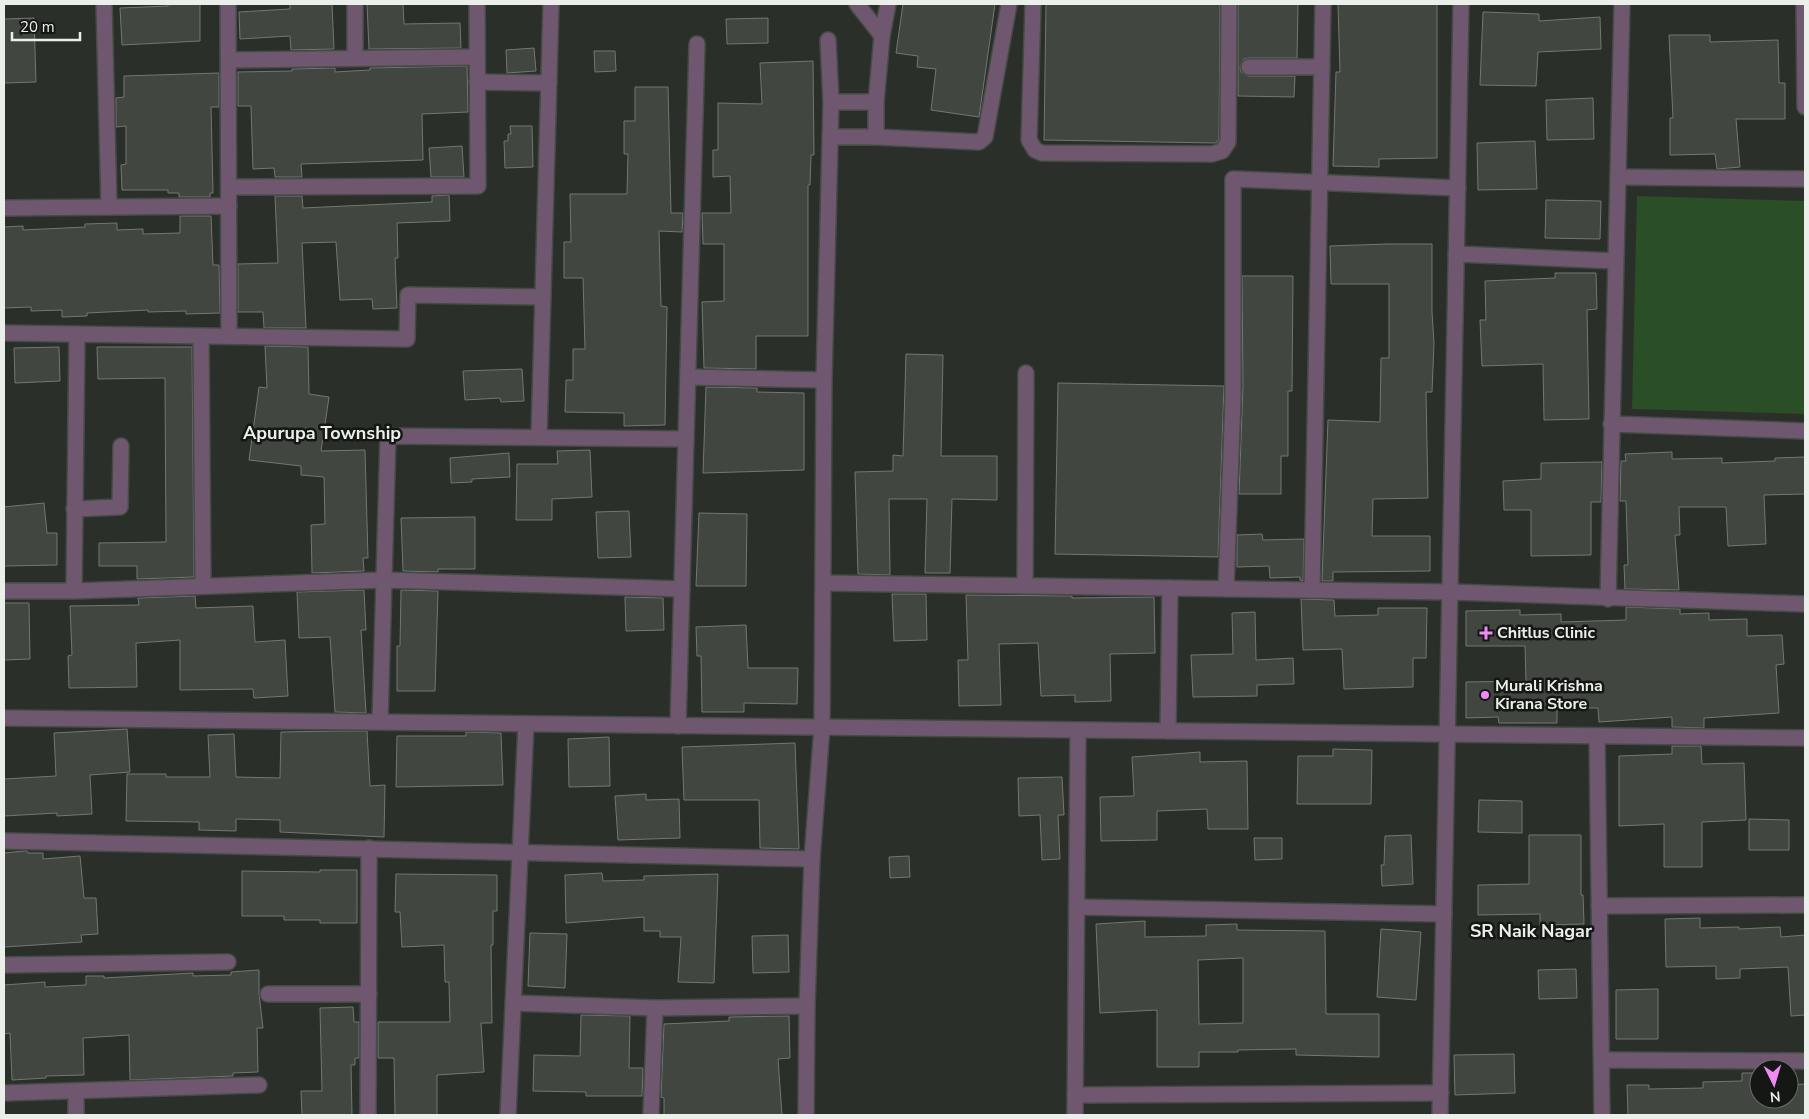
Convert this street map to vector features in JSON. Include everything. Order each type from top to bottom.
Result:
[{"type":"street","points":[[104,4],[109,207]]},
{"type":"street","points":[[228,4],[229,336]]},
{"type":"street","points":[[355,4],[355,58]]},
{"type":"street","points":[[230,187],[478,186],[477,4]]},
{"type":"street","points":[[538,438],[551,4]]},
{"type":"street","points":[[857,4],[882,36]]},
{"type":"street","points":[[876,137],[876,102],[882,36],[888,4]]},
{"type":"street","points":[[830,137],[876,137],[978,142],[985,137],[1009,4]]},
{"type":"street","points":[[1033,4],[1029,140],[1035,150],[1042,153],[1203,154],[1222,151],[1228,142],[1229,4]]},
{"type":"street","points":[[1312,590],[1323,4]]},
{"type":"street","points":[[1440,1115],[1461,4]]},
{"type":"street","points":[[1608,599],[1622,4]]},
{"type":"street","points":[[1804,4],[1805,107]]},
{"type":"street","points":[[806,1115],[807,1006],[812,859],[822,727],[824,380],[831,102],[828,40]]},
{"type":"street","points":[[678,726],[697,44]]},
{"type":"street","points":[[228,60],[477,57]]},
{"type":"street","points":[[1249,67],[1322,67]]},
{"type":"street","points":[[477,82],[549,83]]},
{"type":"street","points":[[831,102],[876,102]]},
{"type":"street","points":[[1618,177],[1805,179]]},
{"type":"street","points":[[1226,589],[1233,398],[1234,179],[1458,188]]},
{"type":"street","points":[[4,208],[229,206]]},
{"type":"street","points":[[1456,254],[1615,261]]},
{"type":"street","points":[[4,333],[407,339],[408,295],[543,297]]},
{"type":"street","points":[[74,591],[77,334]]},
{"type":"street","points":[[201,336],[203,586]]},
{"type":"street","points":[[1025,586],[1026,373]]},
{"type":"street","points":[[688,377],[824,380]]},
{"type":"street","points":[[1612,424],[1805,431]]},
{"type":"street","points":[[380,722],[388,436],[686,438]]},
{"type":"street","points":[[74,509],[120,507],[122,446]]},
{"type":"street","points":[[4,591],[74,591],[384,580],[682,589]]},
{"type":"street","points":[[824,583],[1450,592],[1608,599],[1805,604]]},
{"type":"street","points":[[1168,731],[1170,588]]},
{"type":"street","points":[[4,718],[1805,738]]},
{"type":"street","points":[[508,1115],[526,724]]},
{"type":"street","points":[[1075,1115],[1078,730]]},
{"type":"street","points":[[1597,736],[1602,1115]]},
{"type":"street","points":[[4,841],[812,859]]},
{"type":"street","points":[[368,1115],[369,848]]},
{"type":"street","points":[[1599,906],[1805,905]]},
{"type":"street","points":[[1077,907],[1444,914]]},
{"type":"street","points":[[4,965],[228,962]]},
{"type":"street","points":[[268,994],[368,994]]},
{"type":"street","points":[[513,1003],[655,1008],[807,1006]]},
{"type":"street","points":[[651,1115],[655,1008]]},
{"type":"street","points":[[1602,1060],[1805,1061]]},
{"type":"street","points":[[4,1093],[258,1085]]},
{"type":"street","points":[[76,1091],[76,1115]]},
{"type":"street","points":[[1075,1095],[1441,1093]]},
{"type":"green space","points":[[1637,196],[1805,201],[1805,414],[1632,409]]},
{"type":"building","points":[[168,4],[200,4],[200,41],[122,45],[120,8],[168,6]]},
{"type":"building","points":[[290,4],[332,4],[334,49],[291,50],[290,36],[240,39],[239,12],[290,9]]},
{"type":"building","points":[[367,4],[403,4],[404,24],[460,23],[461,48],[369,49]]},
{"type":"building","points":[[903,4],[995,4],[979,117],[931,110],[936,69],[917,67],[918,56],[896,53]]},
{"type":"building","points":[[1046,4],[1220,4],[1219,139],[1216,143],[1044,140]]},
{"type":"building","points":[[1238,4],[1298,4],[1297,58],[1249,58],[1244,59],[1240,67],[1241,72],[1249,76],[1295,76],[1294,97],[1238,96]]},
{"type":"building","points":[[1338,4],[1437,4],[1437,158],[1379,159],[1379,167],[1333,166],[1336,72],[1340,72]]},
{"type":"building","points":[[1483,12],[1539,14],[1539,21],[1600,17],[1601,49],[1538,52],[1536,86],[1480,85]]},
{"type":"building","points":[[34,18],[36,82],[4,83],[4,19]]},
{"type":"building","points":[[768,18],[768,43],[727,44],[726,19]]},
{"type":"building","points":[[1669,35],[1710,35],[1710,42],[1778,40],[1779,83],[1785,83],[1785,119],[1736,119],[1740,167],[1717,169],[1715,154],[1670,155],[1670,118],[1673,118]]},
{"type":"building","points":[[534,48],[536,71],[507,73],[506,50]]},
{"type":"building","points":[[594,51],[615,51],[616,71],[595,72]]},
{"type":"building","points":[[813,61],[814,155],[811,155],[810,185],[808,185],[808,336],[756,336],[756,369],[704,368],[702,302],[724,301],[724,244],[703,244],[702,213],[731,213],[730,176],[713,177],[713,150],[718,150],[718,103],[762,104],[760,63]]},
{"type":"building","points":[[467,66],[468,112],[422,114],[423,160],[301,164],[302,177],[275,177],[274,168],[253,169],[251,106],[238,106],[238,72],[335,68],[335,72],[370,70],[370,68]]},
{"type":"building","points":[[219,73],[219,107],[211,107],[213,193],[210,193],[210,197],[179,197],[179,193],[168,193],[168,190],[122,190],[121,165],[126,164],[126,126],[116,127],[116,98],[124,97],[124,76]]},
{"type":"building","points":[[635,87],[668,87],[671,213],[683,213],[682,232],[659,231],[661,306],[667,307],[665,425],[624,426],[624,413],[565,412],[566,380],[573,380],[573,349],[585,349],[583,278],[564,278],[564,242],[571,242],[570,194],[627,194],[628,154],[624,154],[624,121],[635,121]]},
{"type":"building","points":[[1593,98],[1594,139],[1547,140],[1546,100]]},
{"type":"building","points":[[510,126],[532,126],[533,167],[505,168],[504,141],[508,141],[508,134],[511,134]]},
{"type":"building","points":[[1535,141],[1537,189],[1478,190],[1477,143]]},
{"type":"building","points":[[462,146],[464,177],[431,177],[429,148]]},
{"type":"building","points":[[449,195],[450,221],[397,223],[398,258],[395,258],[397,308],[373,309],[372,299],[340,300],[336,242],[302,243],[306,328],[264,328],[263,312],[238,312],[238,264],[278,263],[275,196],[302,196],[303,208],[432,202],[432,196]]},
{"type":"building","points":[[1546,200],[1601,201],[1600,239],[1545,238]]},
{"type":"building","points":[[180,216],[211,216],[213,265],[219,265],[220,313],[186,314],[186,311],[148,312],[148,310],[87,313],[87,316],[62,317],[62,310],[31,311],[31,307],[4,308],[4,227],[23,226],[23,230],[85,227],[85,224],[117,223],[117,230],[143,229],[143,234],[180,233]]},
{"type":"building","points":[[1432,244],[1434,343],[1432,392],[1426,392],[1428,498],[1373,499],[1372,536],[1430,536],[1430,571],[1333,572],[1333,581],[1322,581],[1328,420],[1380,422],[1381,358],[1389,358],[1389,284],[1331,284],[1330,246]]},
{"type":"building","points":[[1555,273],[1596,273],[1597,309],[1587,310],[1589,419],[1544,420],[1543,364],[1482,366],[1480,320],[1486,320],[1485,281],[1555,278]]},
{"type":"building","points":[[1242,276],[1293,276],[1292,391],[1288,391],[1288,456],[1281,456],[1281,494],[1239,494],[1243,386]]},
{"type":"building","points":[[265,346],[308,347],[309,394],[329,397],[321,451],[365,450],[368,558],[363,558],[364,571],[312,573],[311,525],[325,524],[324,477],[301,475],[301,466],[249,460],[259,387],[267,388]]},
{"type":"building","points":[[59,347],[60,381],[15,383],[14,348]]},
{"type":"building","points":[[97,347],[192,347],[194,577],[137,579],[137,566],[99,566],[99,543],[166,542],[165,378],[98,379]]},
{"type":"building","points":[[906,354],[943,355],[941,456],[997,456],[997,500],[952,499],[950,573],[925,573],[927,499],[889,499],[890,575],[858,574],[855,472],[893,471],[893,455],[903,456]]},
{"type":"building","points":[[522,369],[524,401],[501,402],[500,398],[465,400],[463,371]]},
{"type":"building","points":[[1058,383],[1224,386],[1218,557],[1055,554]]},
{"type":"building","points":[[706,387],[757,388],[757,392],[804,393],[804,470],[703,473]]},
{"type":"building","points":[[590,450],[592,497],[552,499],[552,520],[516,520],[517,464],[558,464],[557,451]]},
{"type":"building","points":[[1672,452],[1672,459],[1722,458],[1722,463],[1775,461],[1775,458],[1805,457],[1805,494],[1764,495],[1766,544],[1728,546],[1726,507],[1679,507],[1680,535],[1675,535],[1679,590],[1625,589],[1624,565],[1628,565],[1626,501],[1620,501],[1621,461],[1626,461],[1625,454]]},
{"type":"building","points":[[509,453],[510,477],[472,479],[472,482],[451,483],[450,458]]},
{"type":"building","points":[[1602,462],[1601,502],[1591,502],[1591,555],[1531,556],[1531,510],[1504,510],[1503,481],[1541,479],[1541,463]]},
{"type":"building","points":[[44,503],[47,533],[57,533],[57,565],[4,566],[4,507]]},
{"type":"building","points":[[629,511],[631,557],[598,558],[596,512]]},
{"type":"building","points":[[699,513],[747,514],[746,586],[696,586]]},
{"type":"building","points":[[475,517],[475,569],[438,569],[438,572],[403,571],[401,518]]},
{"type":"building","points":[[1262,534],[1263,540],[1304,539],[1303,581],[1300,580],[1300,577],[1270,578],[1269,566],[1237,567],[1237,535]]},
{"type":"building","points":[[364,590],[366,630],[361,630],[366,713],[335,712],[330,637],[299,638],[297,592]]},
{"type":"building","points":[[401,590],[438,591],[435,691],[397,691],[397,646],[400,646]]},
{"type":"building","points":[[892,594],[926,594],[927,640],[894,641]]},
{"type":"building","points":[[966,595],[1072,596],[1072,598],[1154,597],[1155,653],[1110,654],[1111,701],[1075,702],[1075,695],[1041,696],[1038,643],[999,644],[1001,705],[959,706],[958,660],[968,660]]},
{"type":"building","points":[[195,596],[196,608],[253,606],[255,642],[285,640],[288,696],[254,698],[253,689],[180,690],[180,640],[136,643],[137,687],[69,688],[68,656],[72,655],[70,606],[139,605],[138,598]]},
{"type":"building","points":[[625,597],[663,598],[664,630],[626,631]]},
{"type":"building","points":[[1301,599],[1334,600],[1335,616],[1378,615],[1378,608],[1427,608],[1426,658],[1413,658],[1413,687],[1344,689],[1342,649],[1303,650]]},
{"type":"building","points":[[4,603],[29,603],[30,659],[4,660]]},
{"type":"building","points":[[1626,607],[1680,609],[1680,614],[1709,613],[1709,620],[1747,619],[1747,636],[1782,635],[1784,664],[1776,665],[1779,713],[1704,718],[1704,728],[1672,727],[1672,717],[1599,722],[1598,708],[1557,708],[1557,723],[1499,723],[1498,717],[1466,718],[1466,682],[1526,681],[1525,646],[1466,646],[1466,611],[1520,610],[1520,615],[1561,614],[1561,622],[1626,620]]},
{"type":"building","points":[[1255,612],[1256,660],[1293,658],[1294,684],[1257,685],[1257,696],[1193,697],[1191,655],[1233,654],[1232,613]]},
{"type":"building","points":[[746,625],[748,668],[798,668],[797,704],[744,703],[744,712],[702,712],[701,656],[697,656],[696,627]]},
{"type":"building","points":[[127,729],[130,772],[90,775],[92,814],[57,816],[57,813],[4,816],[4,779],[56,776],[54,733]]},
{"type":"building","points":[[367,731],[370,786],[385,785],[384,837],[280,832],[280,820],[236,819],[236,831],[199,830],[199,822],[126,821],[127,774],[166,774],[166,777],[210,777],[208,735],[234,734],[236,777],[280,778],[281,732]]},
{"type":"building","points":[[466,732],[501,733],[503,785],[396,787],[397,736],[466,736]]},
{"type":"building","points":[[609,737],[610,786],[569,787],[568,739]]},
{"type":"building","points":[[795,743],[799,849],[760,848],[759,800],[684,800],[682,747]]},
{"type":"building","points":[[1672,746],[1701,746],[1702,764],[1744,763],[1746,820],[1702,822],[1702,867],[1664,867],[1664,824],[1619,826],[1619,756],[1672,754]]},
{"type":"building","points":[[1333,749],[1372,750],[1371,804],[1297,804],[1298,756],[1333,756]]},
{"type":"building","points":[[1200,752],[1200,762],[1247,761],[1248,829],[1208,829],[1207,809],[1157,811],[1157,840],[1101,841],[1100,797],[1134,796],[1132,757]]},
{"type":"building","points":[[1062,777],[1064,815],[1058,815],[1060,859],[1042,860],[1040,815],[1019,816],[1018,778]]},
{"type":"building","points":[[646,794],[646,800],[679,799],[680,838],[618,840],[615,796]]},
{"type":"building","points":[[1479,800],[1522,801],[1522,833],[1478,832]]},
{"type":"building","points":[[1749,819],[1789,820],[1789,850],[1749,850]]},
{"type":"building","points":[[1411,835],[1413,884],[1382,886],[1381,865],[1384,865],[1385,836]]},
{"type":"building","points":[[1529,835],[1581,835],[1581,895],[1583,895],[1584,924],[1540,925],[1540,914],[1478,915],[1478,885],[1529,884]]},
{"type":"building","points":[[1254,838],[1282,838],[1282,859],[1255,860]]},
{"type":"building","points":[[27,851],[28,853],[43,853],[43,859],[80,856],[84,898],[96,898],[98,934],[81,935],[82,942],[4,947],[4,853]]},
{"type":"building","points":[[909,856],[910,877],[890,878],[889,857]]},
{"type":"building","points":[[320,870],[357,870],[357,923],[320,923],[320,920],[284,920],[284,916],[242,916],[242,871],[320,872]]},
{"type":"building","points":[[602,873],[603,881],[644,880],[644,876],[718,874],[714,983],[678,982],[681,937],[660,937],[660,931],[644,931],[644,917],[566,923],[565,875]]},
{"type":"building","points":[[396,874],[497,875],[497,911],[493,911],[493,945],[491,945],[492,1023],[481,1023],[484,1072],[437,1075],[437,1115],[395,1115],[394,1058],[378,1058],[378,1022],[450,1022],[449,982],[445,982],[444,945],[402,947],[400,912],[395,912]]},
{"type":"building","points":[[1700,918],[1700,928],[1780,927],[1781,937],[1805,935],[1805,1015],[1791,1016],[1788,967],[1740,969],[1740,978],[1716,979],[1716,966],[1666,967],[1665,919]]},
{"type":"building","points":[[1145,921],[1145,937],[1206,936],[1206,925],[1237,924],[1237,930],[1325,931],[1326,1014],[1379,1014],[1379,1057],[1296,1055],[1296,1049],[1238,1050],[1238,1052],[1199,1052],[1199,1067],[1157,1067],[1157,1010],[1100,1013],[1096,924]],"holes":[[[1243,958],[1243,1023],[1199,1024],[1198,960]]]},
{"type":"building","points":[[1381,929],[1421,932],[1416,1000],[1377,997]]},
{"type":"building","points":[[530,933],[567,934],[565,988],[528,986]]},
{"type":"building","points":[[788,935],[789,972],[753,973],[752,936]]},
{"type":"building","points":[[1576,969],[1577,998],[1539,999],[1538,970]]},
{"type":"building","points":[[259,970],[259,994],[263,1028],[257,1028],[258,1072],[233,1073],[233,1076],[130,1080],[129,1035],[83,1038],[84,1075],[46,1076],[46,1078],[12,1080],[10,1033],[4,1034],[4,985],[45,982],[45,987],[86,985],[86,976],[104,976],[104,978],[193,973],[193,976],[231,975],[231,972]]},
{"type":"building","points":[[1658,989],[1658,1039],[1616,1039],[1616,990]]},
{"type":"building","points":[[353,1007],[354,1022],[359,1022],[359,1058],[355,1058],[355,1065],[351,1065],[352,1115],[302,1115],[301,1091],[322,1091],[320,1008]]},
{"type":"building","points":[[581,1015],[630,1016],[629,1068],[643,1068],[642,1096],[586,1096],[586,1092],[533,1091],[534,1055],[580,1056]]},
{"type":"building","points":[[789,1016],[790,1058],[778,1059],[782,1115],[664,1115],[664,1098],[661,1097],[664,1024],[729,1021],[729,1017]]},
{"type":"building","points":[[1514,1054],[1515,1093],[1455,1095],[1454,1055]]},
{"type":"building","points":[[1742,1073],[1749,1073],[1749,1109],[1799,1109],[1799,1084],[1805,1084],[1805,1115],[1628,1115],[1627,1085],[1649,1085],[1649,1089],[1703,1088],[1703,1082],[1742,1081]]},
{"type":"place","name":"Chitlus Clinic","points":[[1486,633]]},
{"type":"place","name":"Murali Krishna Kirana Store","points":[[1485,695]]},
{"type":"district","name":"Apurupa Township","points":[[322,433]]},
{"type":"district","name":"SR Naik Nagar","points":[[1531,931]]}]
